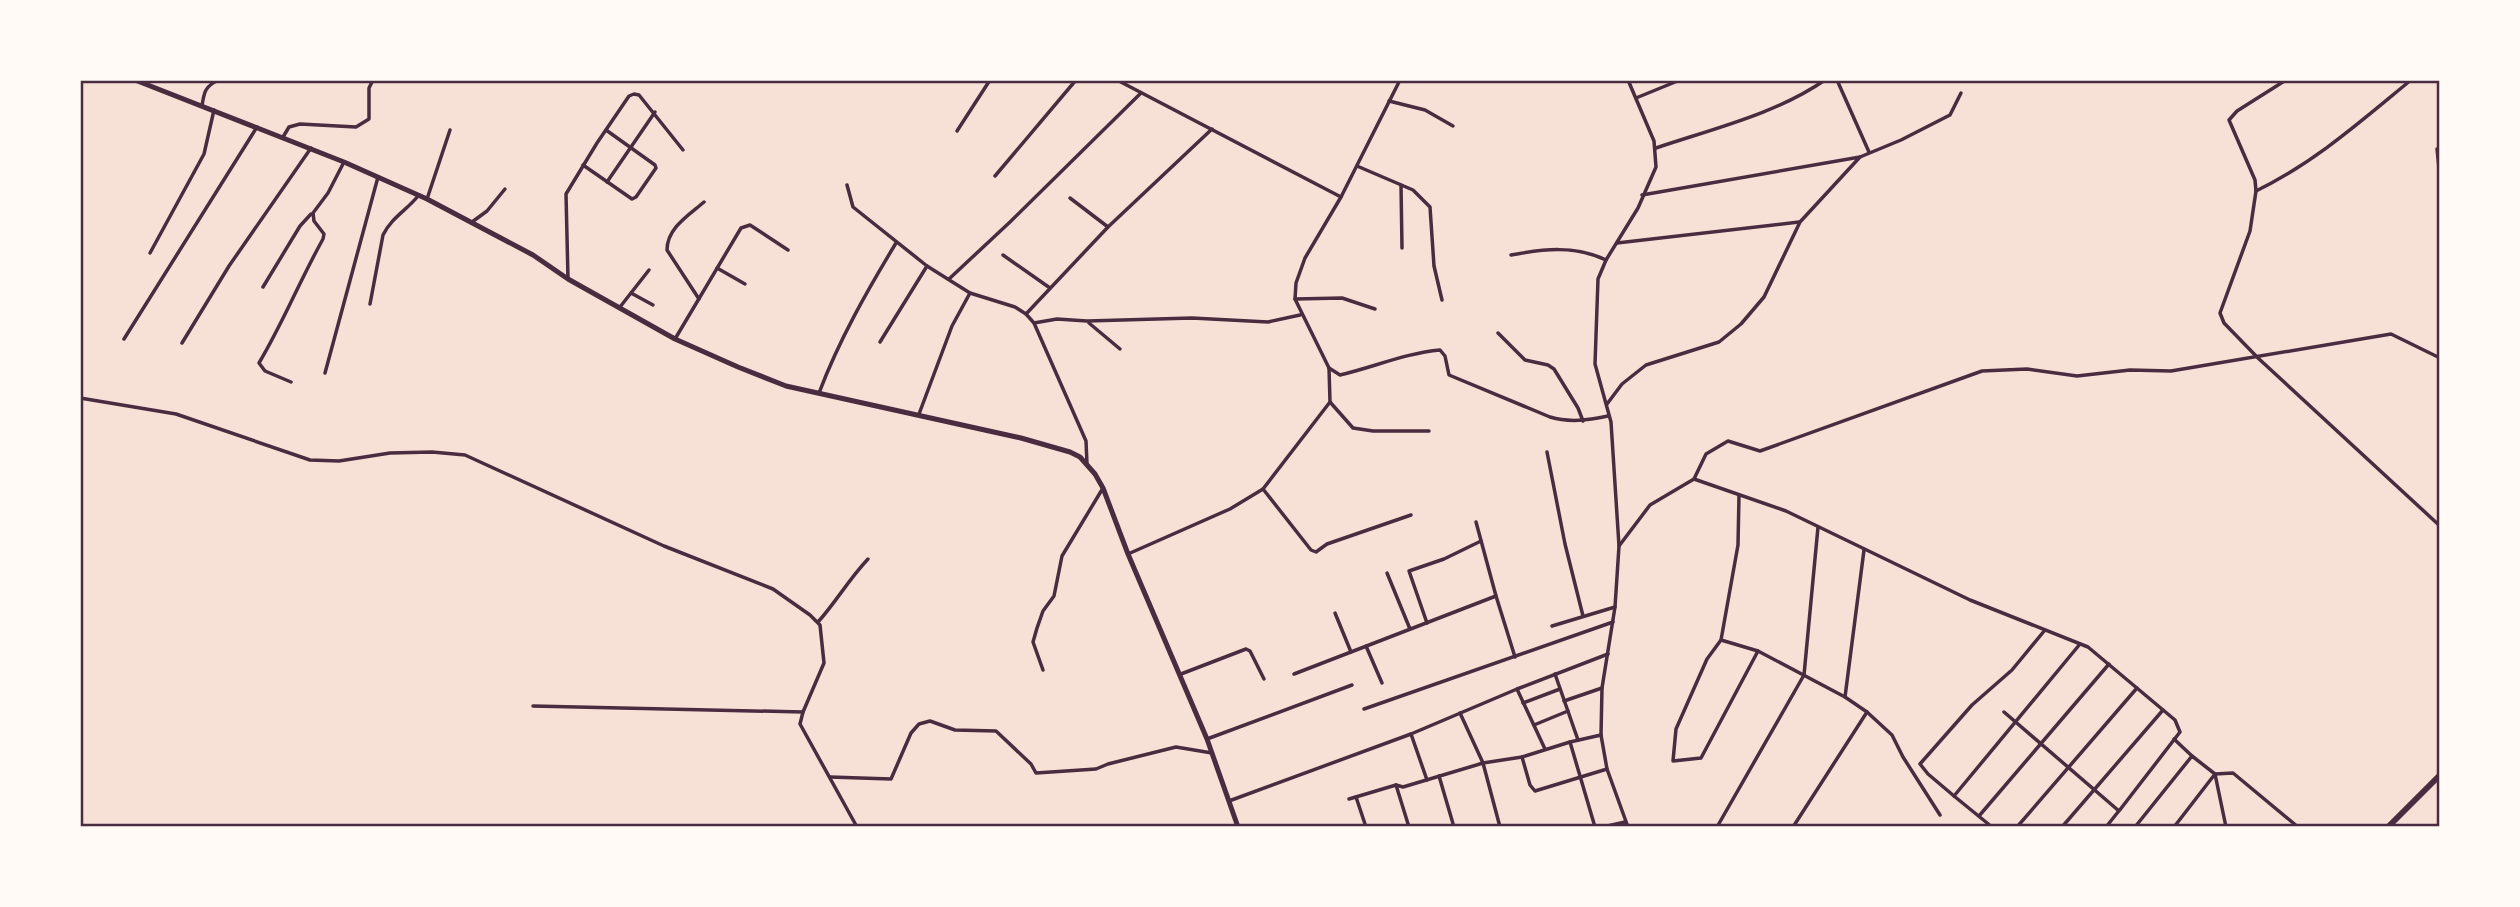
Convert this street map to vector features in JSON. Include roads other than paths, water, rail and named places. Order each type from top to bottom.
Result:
[{"type":"main road","points":[[135,80],[311,148],[427,199],[533,255],[568,279],[675,339],[786,386],[919,414],[1070,452],[1087,464],[1103,488],[1128,554],[1207,738],[1238,827]]},
{"type":"main road","points":[[2388,827],[2440,775]]},
{"type":"street","points":[[202,106],[205,90],[213,80]]},
{"type":"street","points":[[209,85],[219,80]]},
{"type":"street","points":[[283,137],[289,127],[300,124],[356,127],[363,125],[369,119],[369,88],[373,80]]},
{"type":"street","points":[[957,131],[990,80]]},
{"type":"street","points":[[995,176],[1076,80]]},
{"type":"street","points":[[1116,80],[1340,197]]},
{"type":"street","points":[[1400,80],[1340,197],[1305,258],[1296,283],[1295,299],[1328,368],[1330,402],[1353,428],[1373,431],[1429,431]]},
{"type":"street","points":[[1602,827],[1626,824],[1607,769],[1601,735],[1602,688],[1615,607],[1619,546],[1609,416],[1595,364],[1598,279],[1656,167],[1656,148],[1628,80]]},
{"type":"street","points":[[1636,98],[1680,80]]},
{"type":"street","points":[[1656,148],[1754,114],[1810,91],[1825,80]]},
{"type":"street","points":[[1837,80],[1869,153]]},
{"type":"street","points":[[2286,80],[2237,111],[2229,120],[2255,180],[2256,191],[2250,231],[2220,313],[2224,323],[2258,358],[2440,526]]},
{"type":"street","points":[[2256,191],[2287,176],[2324,151],[2411,80]]},
{"type":"street","points":[[948,279],[1141,93]]},
{"type":"street","points":[[1642,195],[1860,156],[1901,140],[1950,114],[1961,93]]},
{"type":"street","points":[[568,279],[566,194],[629,96],[639,95],[683,150]]},
{"type":"street","points":[[1388,101],[1425,110],[1453,126]]},
{"type":"street","points":[[150,253],[204,154],[214,110]]},
{"type":"street","points":[[607,182],[654,112]]},
{"type":"street","points":[[124,340],[257,127]]},
{"type":"street","points":[[1026,314],[1108,227],[1212,129]]},
{"type":"street","points":[[427,199],[450,130]]},
{"type":"street","points":[[583,165],[632,199],[653,175],[655,165],[606,130]]},
{"type":"street","points":[[182,343],[229,266],[311,148]]},
{"type":"street","points":[[2437,149],[2440,177]]},
{"type":"street","points":[[1607,404],[1622,384],[1646,365],[1719,342],[1741,324],[1764,297],[1800,222],[1860,156]]},
{"type":"street","points":[[263,287],[300,226],[328,194],[344,162]]},
{"type":"street","points":[[1356,166],[1413,190],[1430,207],[1434,266],[1442,300]]},
{"type":"street","points":[[325,373],[378,177]]},
{"type":"street","points":[[847,185],[853,208],[927,266],[970,293],[1015,307],[1034,323],[1086,441],[1087,464]]},
{"type":"street","points":[[1401,185],[1402,248]]},
{"type":"street","points":[[472,222],[485,214],[505,189]]},
{"type":"street","points":[[370,304],[387,226],[411,205],[418,195]]},
{"type":"street","points":[[1070,198],[1108,227]]},
{"type":"street","points":[[699,299],[667,250],[667,242],[675,228],[704,202]]},
{"type":"street","points":[[291,382],[265,371],[259,363],[323,239],[324,234],[314,221],[313,213]]},
{"type":"street","points":[[1617,243],[1800,222]]},
{"type":"street","points":[[675,339],[741,228],[750,225],[788,250]]},
{"type":"street","points":[[819,393],[833,357],[873,280],[896,243]]},
{"type":"street","points":[[1511,255],[1539,250],[1567,250],[1589,252],[1606,260]]},
{"type":"street","points":[[1003,255],[1050,288]]},
{"type":"street","points":[[880,342],[927,266]]},
{"type":"street","points":[[718,268],[745,284]]},
{"type":"street","points":[[620,307],[649,270]]},
{"type":"street","points":[[631,293],[653,305]]},
{"type":"street","points":[[919,414],[952,326],[970,293]]},
{"type":"street","points":[[1295,299],[1342,298],[1375,309]]},
{"type":"street","points":[[1034,323],[1057,319],[1087,321],[1192,318],[1268,321],[1301,314]]},
{"type":"street","points":[[1087,321],[1121,349]]},
{"type":"street","points":[[1498,333],[1525,360],[1554,369],[1583,421]]},
{"type":"street","points":[[1619,546],[1650,506],[1694,479],[1706,454],[1728,441],[1760,451],[1982,371],[2026,369],[2077,376],[2130,370],[2171,371],[2391,334],[2440,358]]},
{"type":"street","points":[[1328,368],[1340,374],[1440,350],[1445,356],[1449,375],[1550,417],[1563,421],[1583,421],[1609,416]]},
{"type":"street","points":[[80,398],[176,414],[310,460],[339,461],[390,453],[432,452],[466,455],[664,546],[773,589],[818,622],[824,663],[800,724],[857,827]]},
{"type":"street","points":[[1128,554],[1230,509],[1263,489],[1330,402]]},
{"type":"street","points":[[1547,452],[1565,544],[1583,616]]},
{"type":"street","points":[[1694,479],[1786,511],[1970,600],[2088,647],[2109,664],[2175,720],[2180,732],[2106,827]]},
{"type":"street","points":[[1042,670],[1034,642],[1042,611],[1054,596],[1062,556],[1103,488]]},
{"type":"street","points":[[1263,489],[1311,550],[1316,552],[1327,544],[1410,515]]},
{"type":"street","points":[[1739,495],[1738,545],[1721,639],[1707,659],[1675,729],[1673,761],[1701,758],[1758,651]]},
{"type":"street","points":[[1476,522],[1515,657]]},
{"type":"street","points":[[1717,827],[1804,675],[1818,526]]},
{"type":"street","points":[[1427,622],[1409,571],[1444,559],[1481,541]]},
{"type":"street","points":[[1845,697],[1864,549]]},
{"type":"street","points":[[818,622],[868,559]]},
{"type":"street","points":[[1387,573],[1410,629]]},
{"type":"street","points":[[1294,674],[1496,596]]},
{"type":"street","points":[[1552,626],[1615,607]]},
{"type":"street","points":[[1335,613],[1351,652]]},
{"type":"street","points":[[1364,709],[1613,622]]},
{"type":"street","points":[[1992,827],[1928,774],[1920,764],[1972,705],[2012,670],[2045,630]]},
{"type":"street","points":[[1721,639],[1758,651],[1845,697],[1867,712],[1892,735],[1940,815]]},
{"type":"street","points":[[1954,796],[2080,644]]},
{"type":"street","points":[[1366,646],[1382,683]]},
{"type":"street","points":[[1181,674],[1246,649],[1250,651],[1264,680]]},
{"type":"street","points":[[1229,801],[1411,734],[1608,654]]},
{"type":"street","points":[[1979,816],[2109,664]]},
{"type":"street","points":[[1555,674],[1577,740]]},
{"type":"street","points":[[1207,738],[1352,685]]},
{"type":"street","points":[[1564,701],[1602,688]]},
{"type":"street","points":[[2017,827],[2137,688]]},
{"type":"street","points":[[1517,689],[1545,749]]},
{"type":"street","points":[[1523,703],[1560,689]]},
{"type":"street","points":[[533,706],[803,712]]},
{"type":"street","points":[[2062,827],[2163,710]]},
{"type":"street","points":[[1534,725],[1568,711]]},
{"type":"street","points":[[1793,827],[1867,712]]},
{"type":"street","points":[[2004,712],[2119,811]]},
{"type":"street","points":[[1460,713],[1483,763],[1500,827]]},
{"type":"street","points":[[830,777],[891,779],[911,733],[919,724],[930,720],[955,730],[996,731],[1031,764],[1036,773],[1096,769],[1176,747],[1212,753]]},
{"type":"street","points":[[1411,734],[1427,780]]},
{"type":"street","points":[[1349,799],[1601,735]]},
{"type":"street","points":[[2174,739],[2215,774],[2226,826]]},
{"type":"street","points":[[1570,742],[1595,827]]},
{"type":"street","points":[[2135,827],[2192,756]]},
{"type":"street","points":[[1522,757],[1530,785],[1535,791],[1607,769]]},
{"type":"street","points":[[2175,827],[2215,774],[2232,773],[2298,827]]},
{"type":"street","points":[[1439,776],[1454,827]]},
{"type":"street","points":[[1396,785],[1409,827]]},
{"type":"street","points":[[1356,797],[1366,827]]}]
